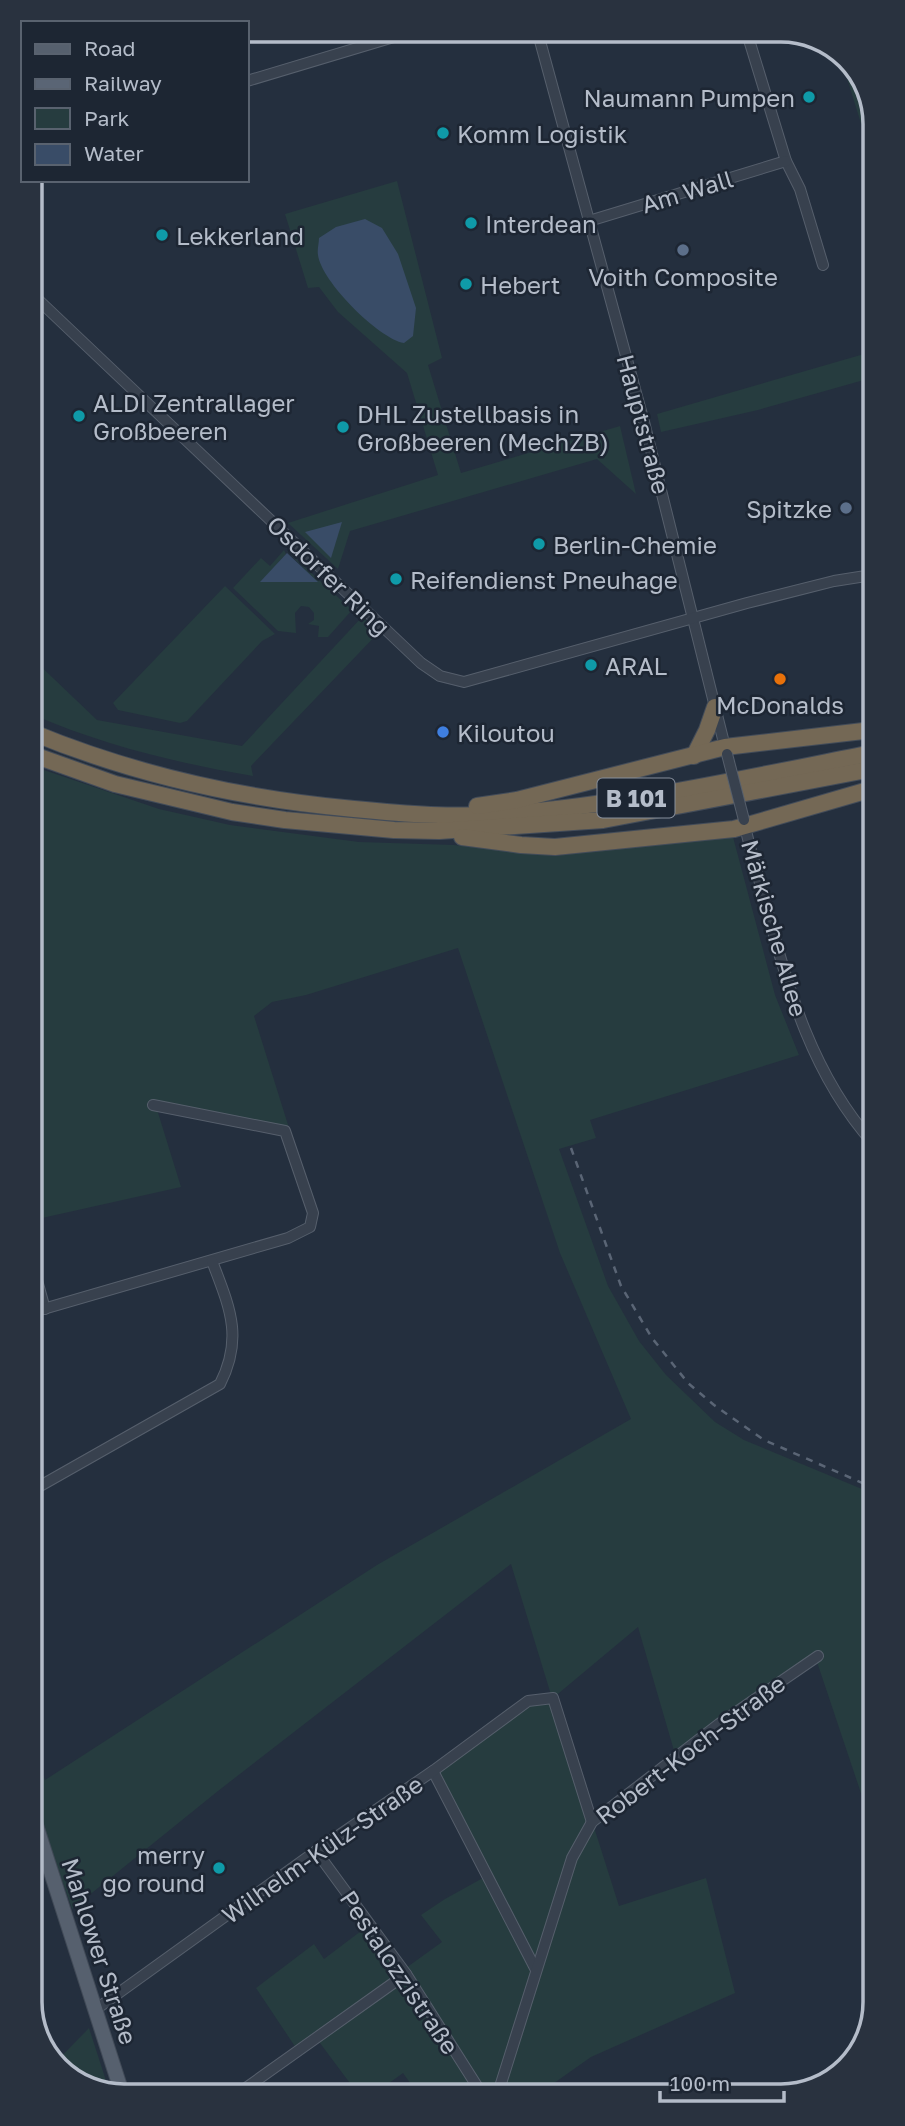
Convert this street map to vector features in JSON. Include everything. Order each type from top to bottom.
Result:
[{"type":"highway","points":[[694,756],[715,707]]},
{"type":"highway","points":[[398,814],[517,800],[694,756],[863,731]]},
{"type":"highway","name":"B 101","points":[[42,736],[118,764],[202,787],[289,803],[437,816],[506,814],[602,804],[863,755]]},
{"type":"highway","name":"B 101","points":[[42,758],[115,784],[232,812],[285,820],[394,830],[439,831],[603,820],[863,771]]},
{"type":"highway","points":[[439,831],[495,842],[555,847],[745,823],[863,791]]},
{"type":"main road","name":"Mahlower Straße","points":[[42,1844],[119,2084]]},
{"type":"street","points":[[248,81],[377,42]]},
{"type":"street","name":"Hauptstraße","points":[[540,42],[644,422],[745,823]]},
{"type":"street","points":[[750,42],[786,161],[800,189],[823,265]]},
{"type":"street","name":"Am Wall","points":[[589,220],[786,161]]},
{"type":"street","name":"Osdorfer Ring","points":[[42,303],[421,663],[440,676],[464,682],[807,587],[863,577]]},
{"type":"street","name":"Märkische Allee","points":[[745,823],[782,969],[804,1030],[816,1058],[837,1094],[863,1129]]},
{"type":"street","points":[[42,1310],[288,1238],[310,1227],[313,1213],[285,1131],[153,1105]]},
{"type":"street","points":[[42,1485],[220,1384],[233,1339],[232,1317],[212,1261]]},
{"type":"street","points":[[42,1298],[45,1309]]},
{"type":"street","name":"Robert-Koch-Straße","points":[[501,2084],[572,1858],[592,1822],[719,1724],[818,1656]]},
{"type":"street","name":"Wilhelm-Külz-Straße","points":[[95,2010],[528,1701],[553,1698],[592,1822]]},
{"type":"street","points":[[433,1771],[536,1970]]},
{"type":"street","name":"Pestalozzistraße","points":[[316,1851],[406,1974],[476,2084]]},
{"type":"street","points":[[251,2084],[406,1974]]},
{"type":"green space","points":[[846,73],[859,98],[863,130]]},
{"type":"green space","points":[[397,181],[442,358],[428,365],[461,473],[620,426],[636,494],[597,459],[350,531],[338,569],[288,523],[438,475],[407,373],[338,312],[319,287],[308,288],[285,214]]},
{"type":"green space","points":[[863,354],[863,380],[758,410],[661,432],[657,414]]},
{"type":"green space","points":[[285,549],[352,610],[328,637],[318,637],[319,626],[308,624],[314,620],[314,613],[309,607],[301,606],[295,613],[296,633],[278,631],[233,588],[261,558],[270,566],[284,550],[286,554],[261,582],[317,582]]},
{"type":"green space","points":[[225,586],[275,634],[262,641],[187,721],[180,723],[118,710],[113,703]]},
{"type":"green space","points":[[362,617],[380,631],[251,766],[253,776],[140,752],[42,718],[42,668],[97,720],[242,746]]},
{"type":"green space","points":[[42,769],[159,809],[230,825],[359,842],[454,845],[555,856],[675,841],[733,837],[775,995],[799,1055],[590,1120],[596,1138],[559,1149],[608,1286],[639,1341],[666,1375],[715,1422],[744,1440],[863,1489],[863,1799],[814,1653],[675,1754],[638,1627],[553,1698],[619,1906],[706,1878],[735,1993],[591,2057],[553,2084],[411,2084],[403,2073],[388,2084],[351,2084],[314,2035],[296,2048],[256,1988],[314,1944],[324,1959],[365,1928],[399,1973],[442,1942],[421,1915],[492,1873],[436,1772],[529,1705],[552,1698],[511,1564],[218,1791],[72,1909],[42,1823],[42,1772],[45,1780],[377,1565],[631,1419],[560,1253],[458,948],[306,995],[272,1002],[254,1016],[289,1128],[155,1103],[181,1187],[42,1218]]},
{"type":"green space","points":[[89,2028],[106,2082],[83,2073],[62,2056]]},
{"type":"water","points":[[365,219],[382,228],[398,254],[416,308],[413,336],[404,343],[380,331],[353,307],[329,279],[318,255],[319,238],[336,227]]},
{"type":"water","points":[[342,522],[331,558],[305,532]]},
{"type":"water","points":[[287,553],[318,582],[260,582]]},
{"type":"railway","points":[[571,1148],[621,1286],[652,1338],[688,1383],[764,1440],[863,1483]]},
{"type":"place","name":"Naumann Pumpen","points":[[809,97]]},
{"type":"place","name":"Komm Logistik","points":[[443,133]]},
{"type":"place","name":"Interdean","points":[[471,223]]},
{"type":"place","name":"Lekkerland","points":[[162,235]]},
{"type":"place","name":"Voith Composite","points":[[683,250]]},
{"type":"place","name":"Hebert","points":[[466,284]]},
{"type":"place","name":"ALDI Zentrallager Großbeeren","points":[[79,416]]},
{"type":"place","name":"DHL Zustellbasis in Großbeeren (MechZB)","points":[[343,427]]},
{"type":"place","name":"Spitzke","points":[[846,508]]},
{"type":"place","name":"Berlin-Chemie","points":[[539,544]]},
{"type":"place","name":"Reifendienst Pneuhage","points":[[396,579]]},
{"type":"place","name":"ARAL","points":[[591,665]]},
{"type":"place","name":"McDonalds","points":[[780,679]]},
{"type":"place","name":"Kiloutou","points":[[443,732]]},
{"type":"place","name":"merry go round","points":[[219,1868]]}]
